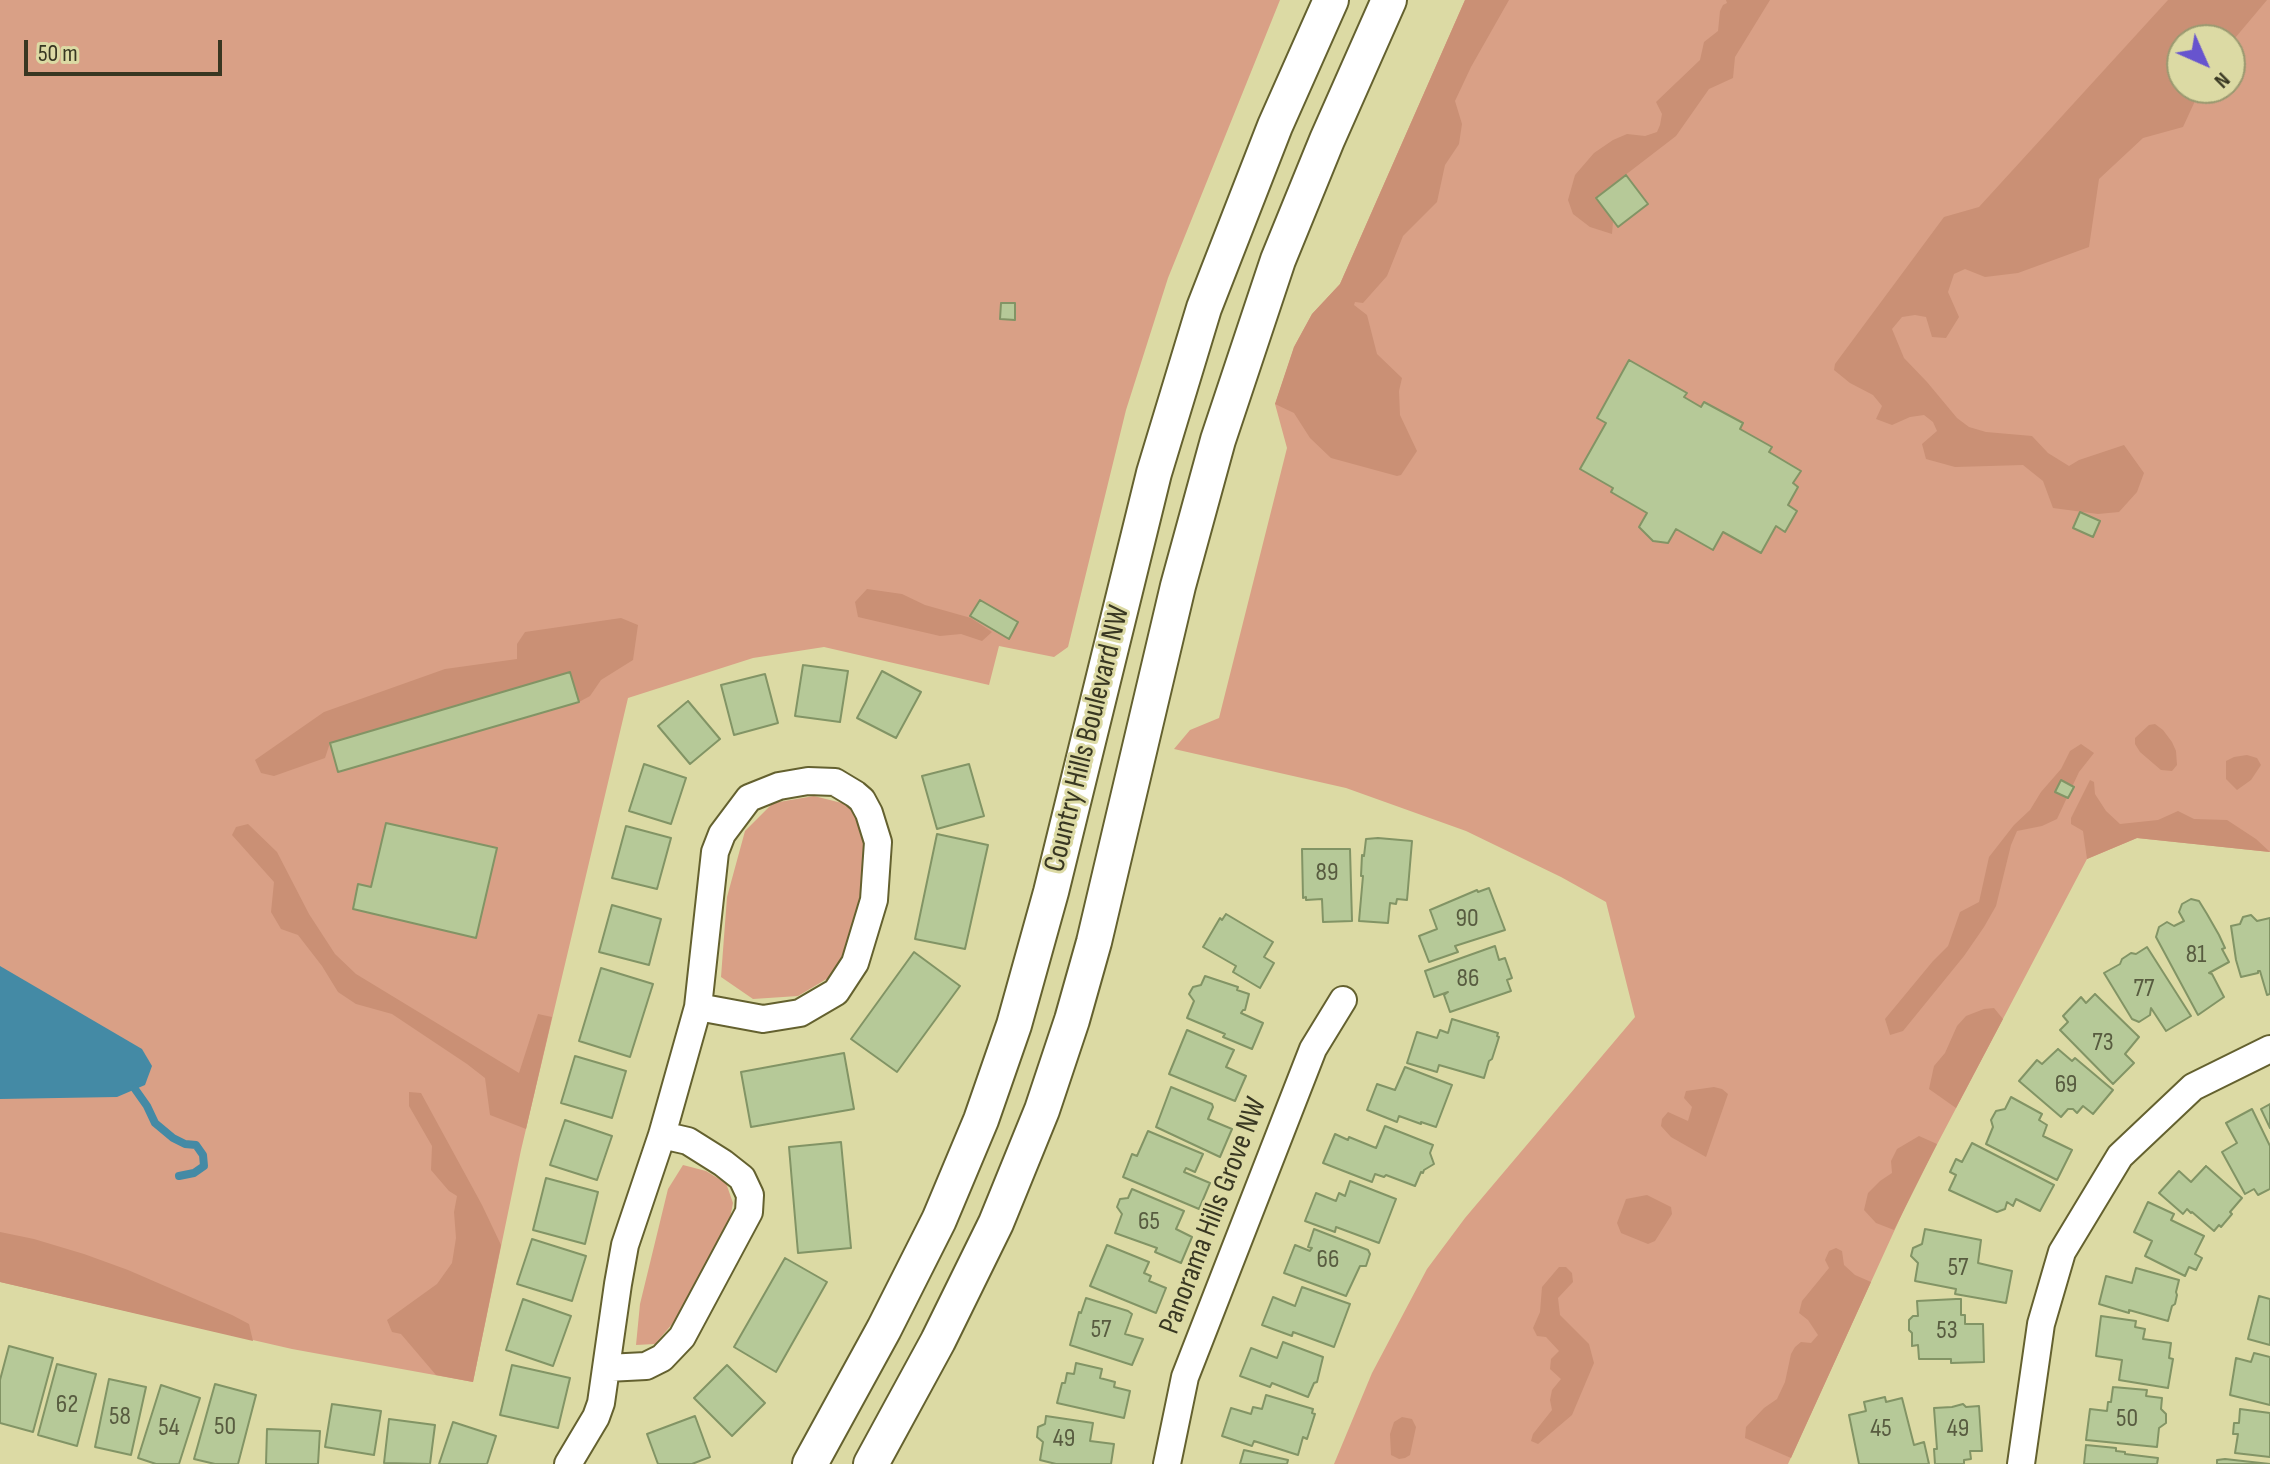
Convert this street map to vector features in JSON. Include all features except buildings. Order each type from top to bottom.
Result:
[{"type":"main road","name":"Country Hills Boulevard NW","points":[[810,1464],[939,1220],[981,1120],[1014,1025],[1047,907],[1154,473],[1204,308],[1275,126],[1331,0]]},
{"type":"main road","name":"Country Hills Boulevard NW","points":[[871,1464],[938,1341],[996,1223],[1042,1110],[1094,942],[1178,586],[1218,440],[1278,260],[1389,0]]},
{"type":"street","points":[[568,1464],[596,1417],[607,1368],[625,1245],[662,1135],[698,1007],[715,852],[722,834],[749,798],[779,786],[808,781],[835,782],[855,794],[869,813],[878,842],[874,900],[855,963],[836,992],[800,1013],[763,1019],[698,1007]]},
{"type":"street","name":"Panorama Hills Grove NW","points":[[1167,1464],[1185,1377],[1313,1049],[1343,1000]]},
{"type":"street","points":[[2021,1464],[2041,1324],[2062,1252],[2120,1156],[2193,1087],[2270,1049]]},
{"type":"street","points":[[607,1368],[646,1366],[662,1358],[672,1348],[682,1337],[749,1212],[750,1195],[742,1178],[688,1141],[662,1135]]},
{"type":"shaded area","points":[[0,0],[1280,0],[1168,278],[1126,410],[1068,647],[1054,657],[999,646],[989,685],[824,647],[753,658],[628,698],[521,1150],[473,1382],[292,1349],[0,1282]]},
{"type":"shaded area","points":[[1465,0],[2270,0],[2270,852],[2137,838],[2087,859],[1912,1192],[1788,1464],[1334,1464],[1372,1373],[1427,1269],[1465,1218],[1635,1017],[1606,902],[1466,831],[1346,788],[1174,749],[1190,730],[1219,718],[1287,448],[1275,404],[1294,347],[1312,314],[1340,284]]},
{"type":"shaded area","points":[[1465,0],[1509,0],[1455,101],[1462,124],[1459,144],[1445,165],[1437,202],[1403,236],[1387,276],[1363,303],[1355,302],[1354,305],[1367,315],[1377,354],[1402,378],[1400,415],[1417,451],[1401,475],[1397,476],[1331,458],[1310,438],[1294,413],[1275,404],[1294,347],[1312,314],[1340,284]]},
{"type":"shaded area","points":[[1726,0],[1770,0],[1735,57],[1733,78],[1709,89],[1676,136],[1598,196],[1613,222],[1612,234],[1590,227],[1573,214],[1568,200],[1575,175],[1594,153],[1613,140],[1627,134],[1645,136],[1657,132],[1662,114],[1656,102],[1700,60],[1704,42],[1718,31],[1720,11]]},
{"type":"shaded area","points":[[2168,0],[2267,0],[2246,25],[2166,24],[2166,104],[2194,104],[2183,127],[2143,138],[2099,179],[2089,247],[2018,273],[1985,277],[1965,269],[1954,274],[1948,292],[1959,317],[1946,338],[1932,337],[1926,317],[1915,315],[1902,317],[1892,329],[1904,358],[1957,418],[1969,427],[1986,432],[2032,436],[2048,453],[2069,466],[2124,445],[2144,473],[2137,492],[2119,512],[2098,514],[2053,508],[2043,481],[2023,465],[1955,467],[1926,459],[1922,444],[1937,431],[1933,422],[1924,415],[1892,425],[1876,419],[1882,406],[1873,395],[1834,370],[1835,364],[1944,217],[1979,207]]},
{"type":"shaded area","points":[[867,589],[902,594],[925,605],[971,618],[992,632],[982,641],[961,634],[940,636],[858,617],[855,602]]},
{"type":"shaded area","points":[[621,618],[638,625],[633,660],[601,680],[590,696],[579,702],[570,673],[330,743],[325,758],[274,776],[261,773],[255,760],[324,712],[445,669],[517,659],[517,644],[525,632]]},
{"type":"shaded area","points":[[2155,724],[2163,730],[2176,751],[2177,765],[2172,771],[2161,770],[2135,744],[2135,738],[2149,725]]},
{"type":"shaded area","points":[[2081,744],[2094,753],[2079,772],[2057,819],[2017,831],[1996,906],[1984,927],[1903,1031],[1890,1035],[1885,1019],[1948,946],[1960,912],[1979,902],[1989,857],[2030,810],[2061,769],[2070,751]]},
{"type":"shaded area","points":[[2247,755],[2257,758],[2261,765],[2251,780],[2237,790],[2226,779],[2226,761]]},
{"type":"shaded area","points":[[2090,780],[2094,782],[2095,794],[2106,811],[2120,824],[2158,820],[2178,811],[2194,819],[2227,820],[2270,852],[2137,838],[2087,859],[2083,831],[2071,824],[2071,818]]},
{"type":"shaded area","points":[[814,796],[850,805],[862,820],[866,836],[856,934],[840,971],[798,996],[753,999],[721,977],[727,897],[745,831],[773,803]]},
{"type":"shaded area","points":[[248,824],[277,852],[309,914],[335,954],[356,974],[519,1073],[538,1014],[552,1017],[526,1129],[490,1115],[485,1078],[467,1064],[392,1014],[356,1004],[338,992],[298,935],[281,929],[271,912],[274,882],[232,835],[236,827]]},
{"type":"shaded area","points":[[1994,1008],[2003,1019],[1956,1108],[1929,1089],[1934,1066],[1966,1016]]},
{"type":"shaded area","points":[[1714,1087],[1728,1094],[1706,1157],[1671,1137],[1661,1126],[1668,1112],[1688,1121],[1692,1107],[1684,1098],[1686,1091]]},
{"type":"shaded area","points":[[409,1092],[421,1093],[501,1245],[473,1382],[436,1375],[401,1334],[392,1332],[387,1320],[437,1284],[452,1263],[456,1238],[454,1212],[457,1196],[431,1170],[432,1146],[409,1106]]},
{"type":"shaded area","points":[[1919,1136],[1937,1144],[1894,1230],[1876,1223],[1864,1210],[1868,1193],[1892,1173],[1891,1161],[1897,1149]]},
{"type":"shaded area","points":[[683,1165],[706,1171],[726,1183],[733,1203],[728,1228],[680,1315],[655,1344],[636,1345],[640,1304],[668,1189]]},
{"type":"shaded area","points":[[1647,1195],[1671,1207],[1672,1214],[1655,1241],[1648,1244],[1621,1233],[1617,1223],[1626,1199]]},
{"type":"shaded area","points":[[0,1232],[34,1239],[128,1270],[249,1324],[253,1341],[0,1282]]},
{"type":"shaded area","points":[[1836,1248],[1842,1251],[1844,1265],[1855,1275],[1871,1282],[1791,1458],[1745,1438],[1746,1427],[1777,1399],[1795,1347],[1801,1342],[1811,1343],[1818,1335],[1799,1313],[1802,1301],[1829,1268],[1825,1260],[1829,1251]]},
{"type":"shaded area","points":[[1559,1267],[1566,1267],[1572,1273],[1573,1282],[1558,1298],[1560,1315],[1589,1344],[1594,1363],[1572,1415],[1538,1444],[1531,1441],[1533,1434],[1552,1410],[1552,1390],[1561,1379],[1550,1369],[1551,1359],[1559,1351],[1546,1337],[1537,1336],[1533,1328],[1540,1312],[1542,1287]]},
{"type":"shaded area","points":[[1402,1417],[1412,1419],[1416,1427],[1410,1455],[1399,1459],[1391,1455],[1390,1434],[1394,1422]]},
{"type":"water","points":[[0,966],[142,1049],[152,1066],[145,1085],[117,1097],[0,1099]]},
{"type":"waterway","points":[[135,1089],[155,1123],[173,1138],[196,1145],[203,1155],[204,1166],[194,1173],[179,1176]]}]
